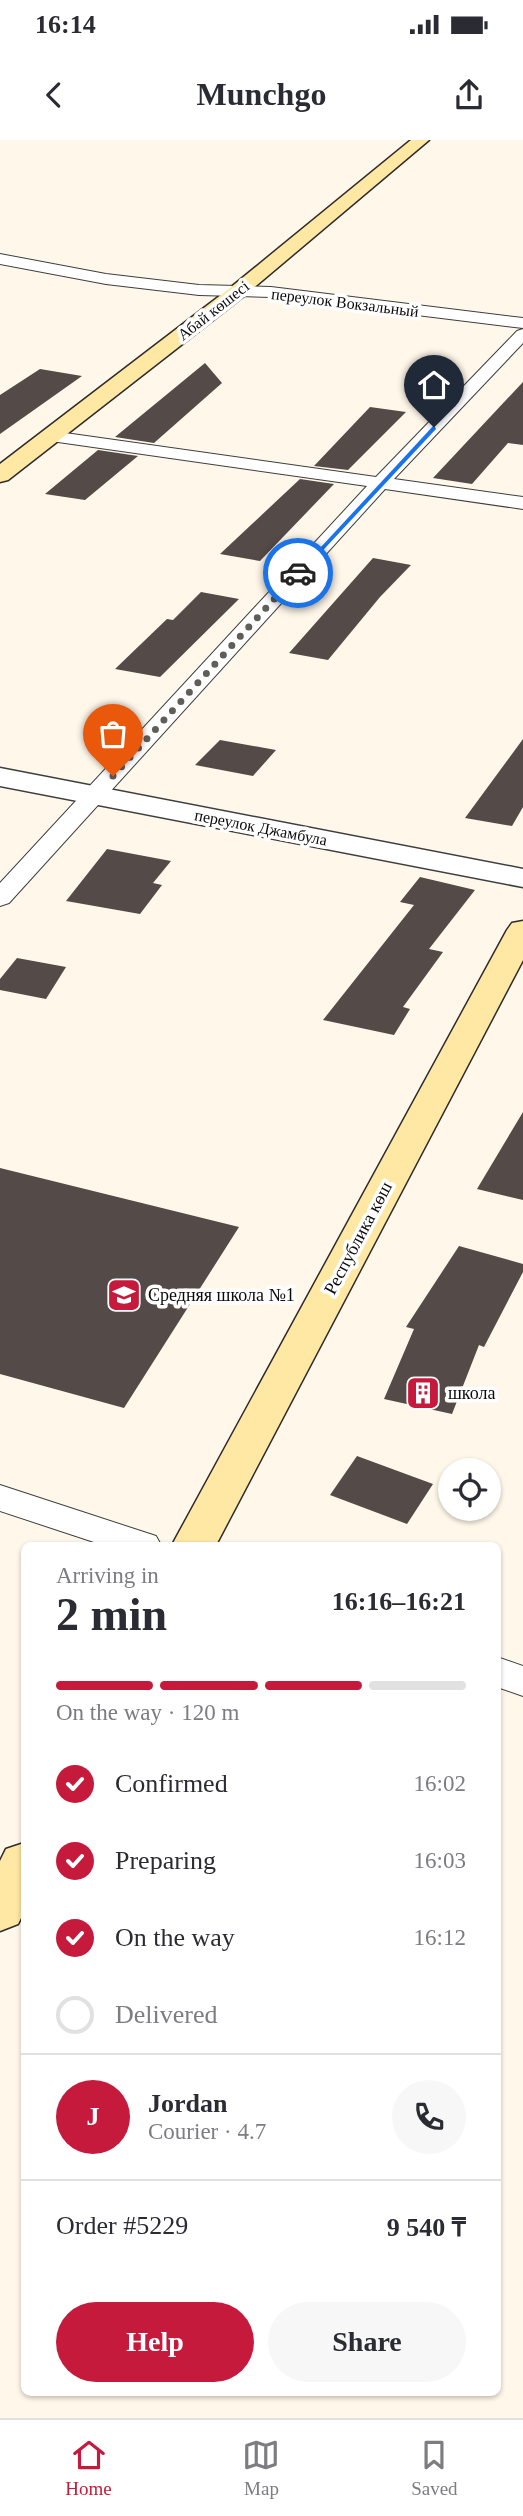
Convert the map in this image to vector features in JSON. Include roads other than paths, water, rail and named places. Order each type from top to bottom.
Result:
[{"type":"main road","name":"Абай көшесі","points":[[0,475],[237,292],[421,140]]},
{"type":"main road","name":"Республика көш","points":[[196,1542],[523,930]]},
{"type":"main road","points":[[0,1909],[21,1870]]},
{"type":"street","name":"переулок Вокзальный","points":[[0,259],[106,279],[199,290],[271,292],[523,323]]},
{"type":"street","points":[[0,898],[380,483],[523,334]]},
{"type":"street","points":[[51,436],[523,503]]},
{"type":"street","name":"переулок Джамбула","points":[[0,777],[523,878]]},
{"type":"street","points":[[0,1499],[134,1542]]},
{"type":"street","points":[[501,1673],[523,1681]]},
{"type":"place","name":"Средняя школа №1","points":[[124,1295]]},
{"type":"place","name":"школа","points":[[423,1393]]}]
